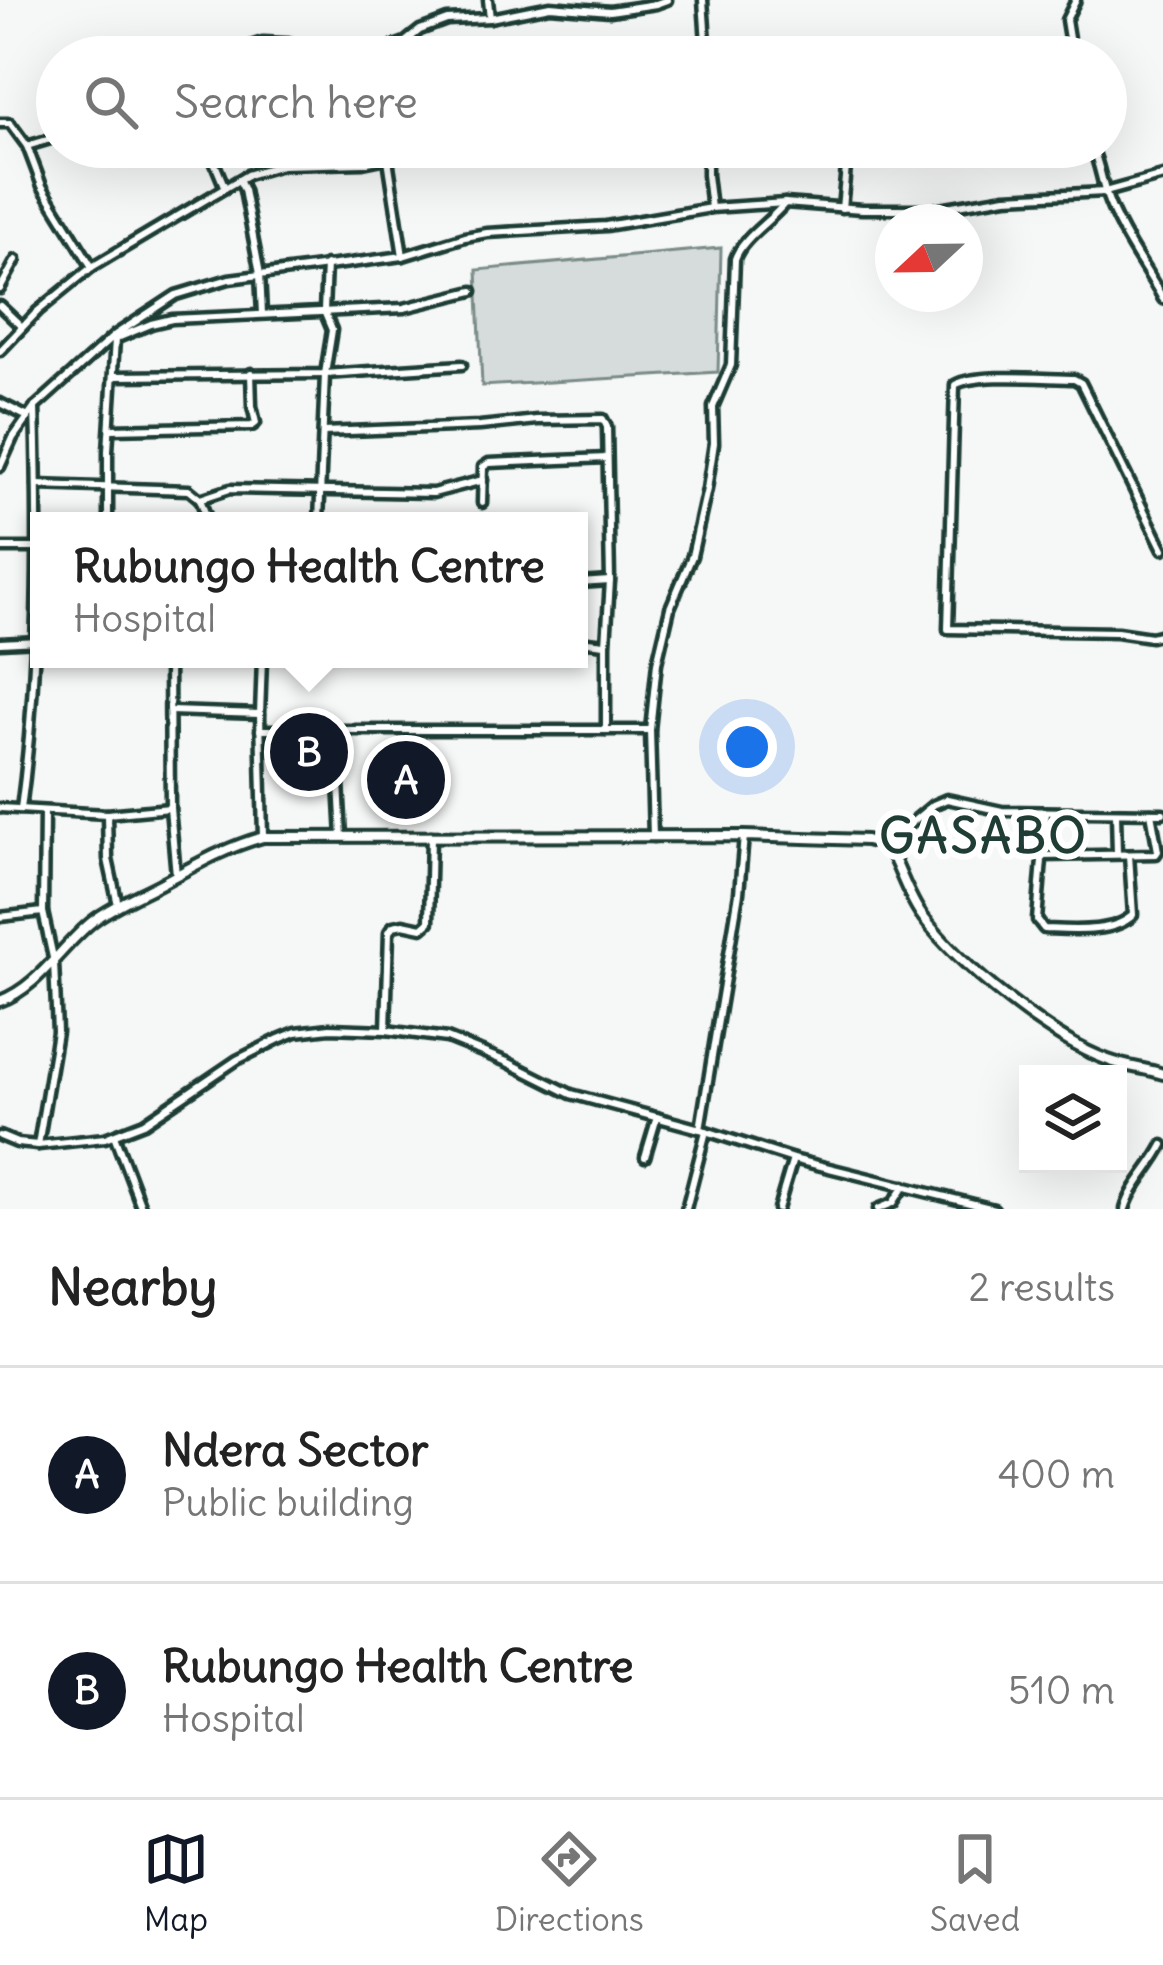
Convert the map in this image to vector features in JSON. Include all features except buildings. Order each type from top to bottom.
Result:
[{"type":"main road","points":[[0,1001],[118,905],[214,854],[263,837],[866,839],[884,845],[921,915],[980,977],[1083,1048],[1107,1060],[1163,1074]]},
{"type":"street","points":[[488,0],[490,18]]},
{"type":"street","points":[[413,36],[435,22],[490,18],[532,4],[610,11],[667,0]]},
{"type":"street","points":[[703,0],[705,36]]},
{"type":"street","points":[[1069,36],[1066,20],[1076,0]]},
{"type":"street","points":[[0,123],[10,123],[28,146],[42,186],[92,267]]},
{"type":"street","points":[[28,146],[36,144]]},
{"type":"street","points":[[216,168],[225,189]]},
{"type":"street","points":[[0,350],[92,267],[239,180],[273,168]]},
{"type":"street","points":[[390,168],[403,256]]},
{"type":"street","points":[[708,168],[711,208]]},
{"type":"street","points":[[842,208],[846,168]]},
{"type":"street","points":[[1101,168],[1105,192],[1123,231],[1163,299]]},
{"type":"street","points":[[0,467],[26,416],[115,337],[176,295],[229,279],[403,256],[465,237],[606,226],[711,208],[785,203],[934,209],[1006,197],[1105,192],[1163,176]]},
{"type":"street","points":[[239,180],[260,274],[262,314]]},
{"type":"street","points":[[653,837],[650,730],[657,663],[674,596],[692,556],[714,443],[713,407],[731,365],[735,260],[741,245],[785,203]]},
{"type":"street","points":[[0,290],[16,260]]},
{"type":"street","points":[[319,512],[325,374],[332,330],[324,310],[326,265]]},
{"type":"street","points":[[115,337],[172,319],[404,308],[473,291]]},
{"type":"street","points":[[0,306],[22,327]]},
{"type":"street","points":[[107,512],[115,337]]},
{"type":"street","points":[[114,376],[325,374],[462,365]]},
{"type":"street","points":[[111,429],[255,425],[251,373]]},
{"type":"street","points":[[1163,549],[1081,383],[1023,378],[966,380],[955,385],[949,629],[1163,634]]},
{"type":"street","points":[[0,403],[26,416]]},
{"type":"street","points":[[35,406],[37,512]]},
{"type":"street","points":[[322,432],[603,419],[607,427],[610,581],[606,730]]},
{"type":"street","points":[[482,503],[483,467],[489,463],[607,458]]},
{"type":"street","points":[[200,500],[230,489],[434,493],[483,479]]},
{"type":"street","points":[[37,485],[189,490],[205,512]]},
{"type":"street","points":[[588,582],[610,581]]},
{"type":"street","points":[[0,643],[30,641]]},
{"type":"street","points":[[588,642],[606,644]]},
{"type":"street","points":[[21,809],[35,668]]},
{"type":"street","points":[[169,668],[170,808],[176,875]]},
{"type":"street","points":[[262,668],[263,837]]},
{"type":"street","points":[[170,711],[260,714]]},
{"type":"street","points":[[260,730],[650,730]]},
{"type":"street","points":[[339,783],[341,837]]},
{"type":"street","points":[[884,845],[947,799],[1002,811],[1163,813]]},
{"type":"street","points":[[0,808],[106,814],[170,808]]},
{"type":"street","points":[[38,1145],[57,1047],[53,962],[43,912],[44,811]]},
{"type":"street","points":[[1046,812],[1037,920],[1044,928],[1116,926],[1128,920],[1132,915],[1130,855]]},
{"type":"street","points":[[1116,813],[1117,854]]},
{"type":"street","points":[[1042,856],[1158,853],[1151,813]]},
{"type":"street","points":[[106,814],[108,859],[118,905]]},
{"type":"street","points":[[386,1030],[389,932],[393,926],[422,928],[429,922],[430,836]]},
{"type":"street","points":[[686,1209],[703,1130],[740,892],[744,836]]},
{"type":"street","points":[[0,917],[43,912]]},
{"type":"street","points":[[0,1136],[38,1145],[114,1135],[158,1114],[237,1060],[296,1032],[386,1030],[447,1038],[571,1094],[793,1159],[994,1209]]},
{"type":"street","points":[[645,1157],[657,1118]]},
{"type":"street","points":[[114,1135],[142,1209]]},
{"type":"street","points":[[1125,1209],[1163,1144]]},
{"type":"street","points":[[778,1209],[793,1159]]},
{"type":"street","points":[[878,1209],[893,1203],[904,1186]]},
{"type":"shaded area","points":[[721,248],[718,372],[482,386],[477,270]]},
{"type":"place","name":"Rubungo Health Centre","points":[[309,752]]},
{"type":"place","name":"Ndera Sector","points":[[406,780]]},
{"type":"district","name":"GASABO","points":[[984,836]]}]
